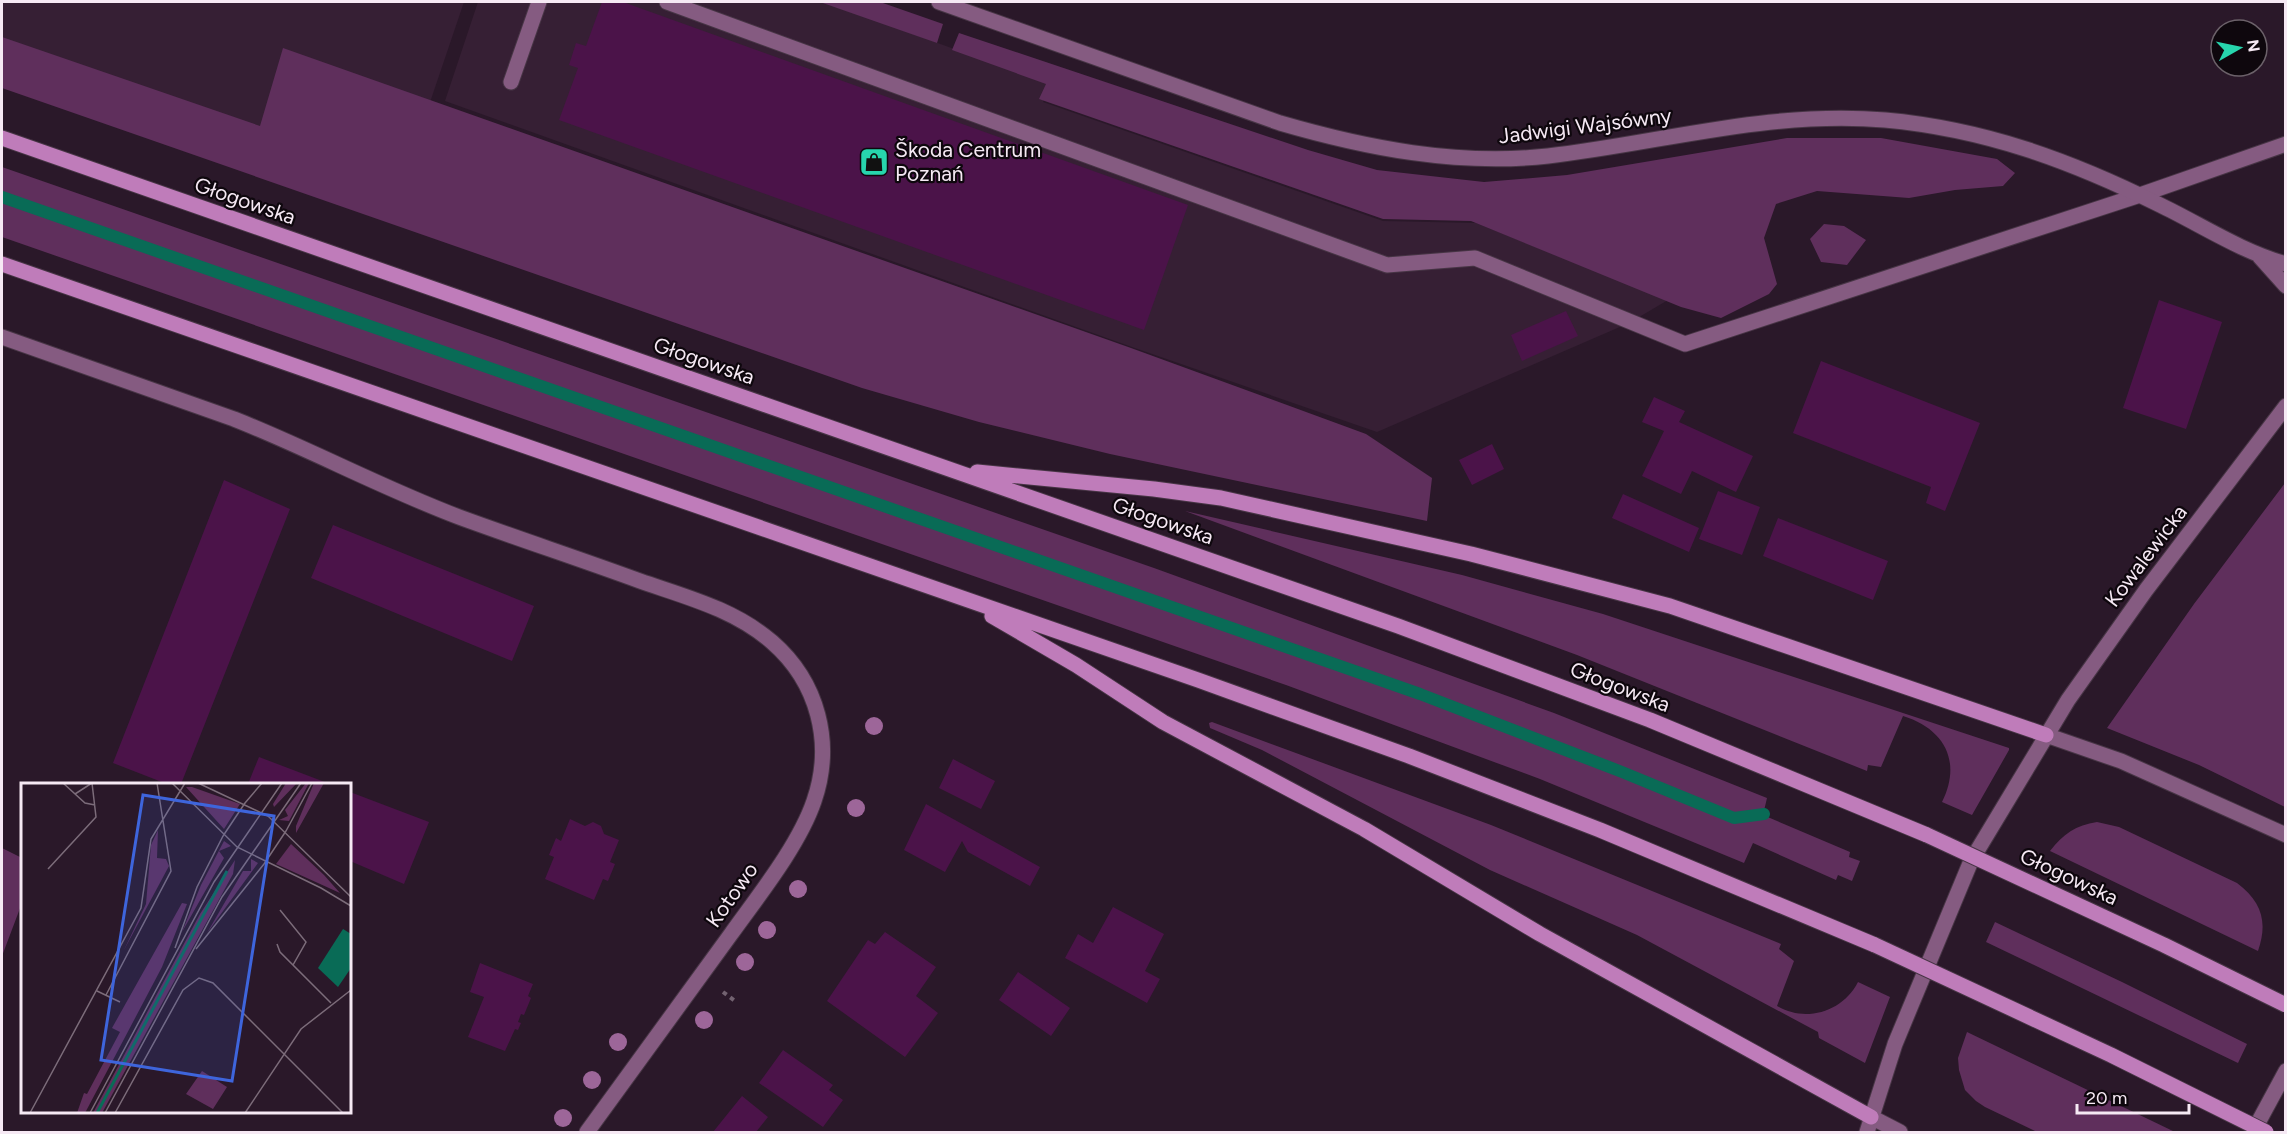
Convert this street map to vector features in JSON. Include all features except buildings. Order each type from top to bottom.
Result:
[{"type":"main road","name":"Głogowska","points":[[2,138],[936,464],[1525,673],[1661,724],[1927,835],[2164,945],[2286,1005]]},
{"type":"main road","points":[[2,264],[1198,680],[1473,779],[1725,881],[1875,945],[2111,1055],[2266,1132]]},
{"type":"main road","points":[[936,464],[979,472],[1155,489],[1221,498],[1470,554],[1670,606],[2046,735]]},
{"type":"main road","points":[[944,592],[1024,634],[1163,722],[1364,829],[1540,934],[1871,1117]]},
{"type":"street","points":[[511,82],[539,2]]},
{"type":"street","points":[[667,2],[1387,265],[1475,258],[1685,344],[2140,195],[2286,144]]},
{"type":"street","name":"Jadwigi Wajsówny","points":[[939,2],[1280,123],[1331,138],[1379,148],[1453,157],[1515,158],[1614,147],[1748,123],[1792,119],[1884,120],[1929,125],[2021,146],[2089,170],[2260,257],[2286,264]]},
{"type":"street","name":"Jadwigi Wajsówny","points":[[2260,257],[2286,286]]},
{"type":"street","name":"Kotowo","points":[[2,337],[271,433],[392,491],[460,517],[702,602],[748,624],[788,658],[808,687],[820,720],[823,757],[818,786],[810,812],[793,843],[748,909],[587,1132]]},
{"type":"street","name":"Kowalewicka","points":[[1871,1117],[1895,1044],[1971,861],[2046,735],[2146,590],[2286,406]]},
{"type":"street","points":[[2046,735],[2121,761],[2286,835]]},
{"type":"street","points":[[2253,1132],[2286,1071]]},
{"type":"street","points":[[1867,1132],[1871,1117],[1900,1132]]},
{"type":"shaded area","points":[[2,2],[464,2],[404,179],[2,40]]},
{"type":"shaded area","points":[[478,2],[825,2],[1050,84],[1043,102],[1383,221],[1476,223],[1668,300],[1629,323],[1377,432],[1132,347],[445,101]]},
{"type":"shaded area","points":[[820,2],[880,2],[943,24],[937,43]]},
{"type":"shaded area","points":[[959,33],[1308,150],[1377,170],[1484,182],[1567,175],[1787,138],[1881,138],[1997,159],[2015,173],[2003,186],[1955,190],[1909,198],[1817,191],[1776,204],[1764,238],[1777,284],[1769,294],[1721,318],[1681,307],[1471,221],[1383,219],[1039,99],[1046,84],[952,50]]},
{"type":"shaded area","points":[[2,37],[260,126],[283,48],[1131,348],[1366,434],[1432,478],[1427,521],[1110,454],[979,422],[862,388],[2,88]]},
{"type":"shaded area","points":[[2,167],[1154,568],[1554,713],[1767,798],[1763,815],[1850,852],[1849,857],[1860,861],[1852,881],[1838,875],[1836,880],[1753,843],[1744,863],[1540,779],[1286,685],[2,237]]},
{"type":"shaded area","points":[[1824,224],[1844,226],[1866,240],[1847,265],[1821,262],[1810,239]]},
{"type":"shaded area","points":[[2285,483],[2285,807],[2199,765],[2107,728],[2194,604]]},
{"type":"shaded area","points":[[1185,511],[1462,575],[1603,614],[2009,748],[2009,750],[1972,815],[1942,802],[1950,774],[1950,761],[1946,749],[1930,729],[1903,716],[1881,767],[1868,765],[1867,771],[1577,655]]},
{"type":"shaded area","points":[[1212,722],[1491,825],[1781,944],[1779,949],[1794,961],[1777,1006],[1788,1011],[1799,1014],[1822,1012],[1843,1001],[1858,982],[1890,997],[1865,1063],[1819,1038],[1818,1032],[1637,935],[1490,870],[1262,750],[1210,728],[1209,723]]},
{"type":"shaded area","points":[[2097,822],[2119,827],[2237,883],[2252,898],[2261,913],[2262,931],[2258,951],[2050,851],[2070,831]]},
{"type":"shaded area","points":[[2,848],[21,858],[21,906],[2,956]]},
{"type":"shaded area","points":[[1995,922],[2247,1044],[2238,1063],[1986,942]]},
{"type":"shaded area","points":[[1967,1032],[2175,1132],[2037,1132],[1985,1107],[1965,1090],[1959,1070],[1958,1058]]},
{"type":"waterway","points":[[2,197],[1420,694],[1734,818],[1764,814]]},
{"type":"place","name":"Škoda Centrum Poznań","points":[[874,162]]}]
